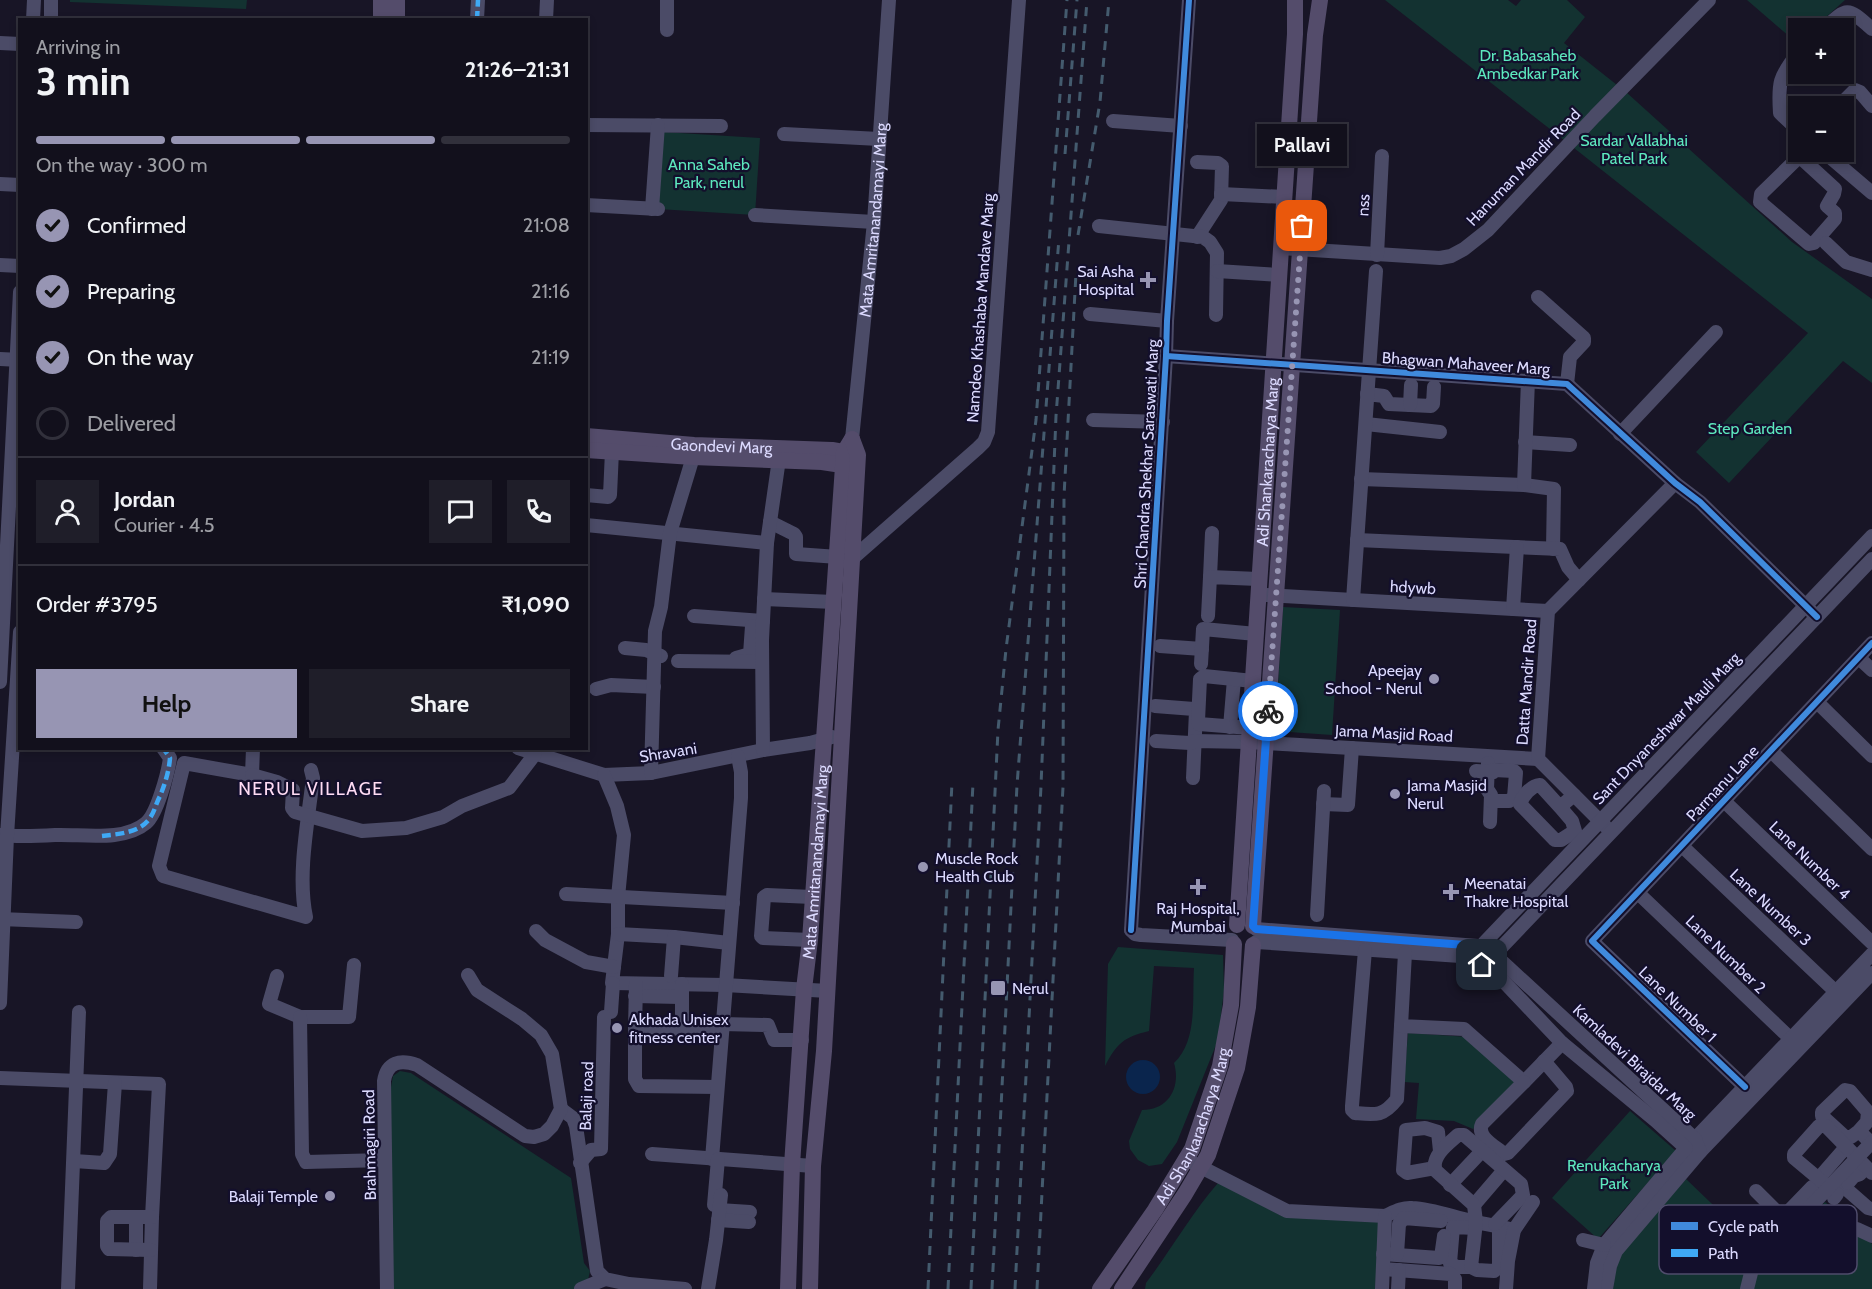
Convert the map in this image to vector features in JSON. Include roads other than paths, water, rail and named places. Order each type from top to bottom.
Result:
[{"type":"main road","points":[[381,0],[381,18]]},
{"type":"main road","points":[[397,0],[397,18]]},
{"type":"main road","name":"Adi Shankaracharya Marg","points":[[1255,738],[1253,681],[1258,587],[1285,197],[1295,0]]},
{"type":"main road","name":"Adi Shankaracharya Marg","points":[[1122,1289],[1202,1168],[1208,1155],[1238,1068],[1248,1007],[1244,936],[1255,738],[1276,595],[1315,35],[1320,0]]},
{"type":"main road","name":"Gaondevi Marg","points":[[588,436],[694,451],[778,459],[822,462],[851,456]]},
{"type":"main road","name":"Gaondevi Marg","points":[[588,450],[851,456]]},
{"type":"main road","name":"Mata Amritanandamayi Marg","points":[[810,1289],[813,1166],[828,991],[842,735],[845,557],[851,456]]},
{"type":"main road","name":"Mata Amritanandamayi Marg","points":[[788,1289],[792,1165],[834,602],[845,557]]},
{"type":"main road","name":"Adi Shankaracharya Marg","points":[[1100,1289],[1155,1210],[1192,1149],[1220,1066],[1244,936]]},
{"type":"street","points":[[33,18],[34,0]]},
{"type":"street","points":[[51,0],[51,18]]},
{"type":"street","points":[[477,18],[478,0]]},
{"type":"street","points":[[546,18],[547,0]]},
{"type":"street","points":[[667,0],[667,30]]},
{"type":"street","name":"Mata Amritanandamayi Marg","points":[[851,456],[874,222],[889,0]]},
{"type":"street","name":"Namdeo Khashaba Mandave Marg","points":[[845,557],[978,448],[984,442],[988,432],[1019,0]]},
{"type":"street","name":"Shri Chandra Shekhar Saraswati Marg","points":[[1189,0],[1167,323],[1131,930],[1141,935],[1244,936]]},
{"type":"street","name":"Hanuman Mandir Road","points":[[1281,248],[1440,258],[1451,256],[1464,249],[1488,230],[1595,116],[1709,0]]},
{"type":"street","points":[[1836,18],[1847,11],[1856,15],[1872,29]]},
{"type":"street","points":[[0,43],[18,44]]},
{"type":"street","points":[[1788,69],[1779,83],[1780,113],[1788,121]]},
{"type":"street","points":[[1849,96],[1855,90],[1860,92],[1872,106]]},
{"type":"street","points":[[1113,121],[1181,126]]},
{"type":"street","points":[[588,125],[721,126]]},
{"type":"street","points":[[588,205],[655,209],[658,125]]},
{"type":"street","points":[[784,134],[879,139]]},
{"type":"street","points":[[1802,154],[1834,189],[1834,194],[1827,206],[1835,213],[1835,219],[1814,243],[1809,244],[1760,202],[1761,194],[1802,154]]},
{"type":"street","name":"nss","points":[[1377,255],[1382,156]]},
{"type":"street","points":[[1197,162],[1218,163],[1222,166],[1218,207],[1197,237]]},
{"type":"street","points":[[1836,162],[1872,193]]},
{"type":"street","points":[[0,184],[18,185]]},
{"type":"street","points":[[1221,194],[1285,197]]},
{"type":"street","points":[[755,215],[874,222]]},
{"type":"street","points":[[1099,226],[1203,237],[1210,242],[1217,254],[1216,315]]},
{"type":"street","points":[[1826,243],[1846,262],[1872,270]]},
{"type":"street","points":[[0,264],[18,266]]},
{"type":"street","points":[[1217,271],[1279,275]]},
{"type":"street","points":[[1353,600],[1376,271]]},
{"type":"street","points":[[1538,297],[1584,338],[1584,342],[1569,357],[1567,384]]},
{"type":"street","points":[[1094,318],[1167,323]]},
{"type":"street","points":[[1620,434],[1716,332]]},
{"type":"street","name":"Bhagwan Mahaveer Marg","points":[[1166,356],[1567,384],[1675,483],[1700,502],[1816,617]]},
{"type":"street","points":[[0,359],[18,366],[7,395],[15,434],[0,682]]},
{"type":"street","points":[[1524,485],[1528,381]]},
{"type":"street","points":[[1410,405],[1411,385]]},
{"type":"street","points":[[1367,394],[1384,396],[1389,404],[1433,404],[1434,387]]},
{"type":"street","points":[[1093,420],[1162,422]]},
{"type":"street","points":[[1366,424],[1440,432]]},
{"type":"street","points":[[1525,442],[1570,445]]},
{"type":"street","points":[[651,773],[654,687],[659,656],[655,631],[662,607],[670,533],[694,451]]},
{"type":"street","points":[[588,495],[608,497],[610,495],[612,452]]},
{"type":"street","points":[[747,659],[767,599],[778,459]]},
{"type":"street","points":[[1361,479],[1524,485],[1554,489],[1553,549]]},
{"type":"street","name":"Datta Mandir Road","points":[[1611,832],[1538,759],[1548,611],[1675,483]]},
{"type":"street","points":[[772,523],[794,534],[796,554],[845,557]]},
{"type":"street","points":[[767,599],[767,543],[772,523]]},
{"type":"street","points":[[588,525],[767,543]]},
{"type":"street","points":[[1201,664],[1212,533]]},
{"type":"street","name":"Sant Dnyaneshwar Mauli Marg","points":[[1479,949],[1872,536]]},
{"type":"street","points":[[1357,540],[1560,549],[1568,567],[1579,580]]},
{"type":"street","points":[[1513,609],[1517,547]]},
{"type":"street","name":"Sant Dnyaneshwar Mauli Marg","points":[[1494,958],[1872,559]]},
{"type":"street","name":"hdywb","points":[[1210,577],[1258,587],[1276,595],[1548,611]]},
{"type":"street","points":[[767,599],[834,602]]},
{"type":"street","points":[[694,616],[758,624]]},
{"type":"street","points":[[1205,617],[1256,634]]},
{"type":"street","points":[[758,624],[762,662],[763,750]]},
{"type":"street","name":"Parmanu Lane","points":[[1592,941],[1872,644]]},
{"type":"street","points":[[1160,646],[1202,649]]},
{"type":"street","points":[[1,647],[18,648]]},
{"type":"street","points":[[625,648],[646,650],[659,656]]},
{"type":"street","points":[[1859,658],[1872,670]]},
{"type":"street","points":[[678,661],[728,662],[747,659],[762,662]]},
{"type":"street","points":[[1253,681],[1204,676],[1200,679],[1198,721],[1200,724],[1230,727],[1255,738]]},
{"type":"street","points":[[1230,727],[1234,679]]},
{"type":"street","points":[[0,1003],[4,836],[16,746],[18,681]]},
{"type":"street","points":[[596,689],[611,685],[654,687]]},
{"type":"street","points":[[1816,702],[1872,756]]},
{"type":"street","points":[[1155,706],[1196,711],[1193,778]]},
{"type":"street","name":"Shravani","points":[[524,750],[604,775],[651,773],[842,735]]},
{"type":"street","points":[[1156,741],[1191,743],[1255,738]]},
{"type":"street","name":"Jama Masjid Road","points":[[1255,738],[1352,748],[1538,759]]},
{"type":"street","points":[[1317,915],[1324,798],[1348,805],[1352,748]]},
{"type":"street","points":[[4,836],[102,836],[134,830],[146,823],[152,816],[164,788],[170,758],[164,750]]},
{"type":"street","points":[[252,775],[253,750]]},
{"type":"street","points":[[1771,751],[1872,849]]},
{"type":"street","points":[[311,770],[313,778],[309,816],[305,837],[303,904],[306,917],[163,876],[159,866],[184,763],[252,775],[277,782],[293,790],[292,808],[295,812],[309,816],[362,831],[406,828],[443,816],[509,788],[535,754]]},
{"type":"street","points":[[1488,755],[1482,771],[1491,795],[1490,822]]},
{"type":"street","points":[[711,1240],[717,1087],[725,1026],[725,986],[741,798],[741,772],[738,756]]},
{"type":"street","points":[[1482,771],[1514,771],[1516,773],[1514,797],[1509,801],[1491,801]]},
{"type":"street","points":[[604,775],[617,806],[624,835],[613,983],[635,988],[725,986],[828,991]]},
{"type":"street","points":[[1560,807],[1574,795]]},
{"type":"street","name":"Lane Number 4","points":[[1724,801],[1872,944]]},
{"type":"street","name":"Lane Number 3","points":[[1682,846],[1836,992]]},
{"type":"street","name":"Lane Number 2","points":[[1638,893],[1791,1039]]},
{"type":"street","points":[[567,894],[733,903]]},
{"type":"street","points":[[810,940],[763,938],[761,936],[764,897],[767,895],[812,897]]},
{"type":"street","points":[[2,919],[76,922]]},
{"type":"street","points":[[536,931],[545,940],[586,962],[615,967]]},
{"type":"street","points":[[618,934],[674,941],[729,943]]},
{"type":"street","points":[[1244,936],[1479,949]]},
{"type":"street","points":[[1244,936],[1405,953],[1479,949],[1491,944],[1494,958],[1479,963],[1479,949]]},
{"type":"street","points":[[674,941],[700,947]]},
{"type":"street","points":[[674,941],[682,1028]]},
{"type":"street","name":"Lane Number 1","points":[[1592,941],[1745,1087]]},
{"type":"street","points":[[1365,950],[1352,1110],[1355,1113],[1379,1115],[1397,1099],[1405,953]]},
{"type":"street","points":[[1606,1289],[1610,1266],[1616,1251],[1693,1147],[1745,1087],[1872,954]]},
{"type":"street","name":"Kamladevi Birajdar Marg","points":[[1494,958],[1562,1043],[1655,1120],[1693,1147]]},
{"type":"street","name":"Kamladevi Birajdar Marg","points":[[1494,958],[1693,1147]]},
{"type":"street","points":[[277,976],[269,1004],[300,1017],[349,1017],[354,966]]},
{"type":"street","points":[[1693,1147],[1872,973]]},
{"type":"street","points":[[468,975],[477,990],[540,1035],[552,1054],[561,1109],[573,1118],[597,1271],[605,1279],[629,1284],[685,1289]]},
{"type":"street","name":"Balaji road","points":[[580,1163],[591,1150],[601,1149],[608,1014],[613,983]]},
{"type":"street","points":[[633,1011],[635,988]]},
{"type":"street","points":[[635,988],[635,1079],[639,1086],[717,1087]]},
{"type":"street","points":[[725,1026],[732,1010]]},
{"type":"street","points":[[68,1289],[79,1012]]},
{"type":"street","points":[[300,1017],[302,1154],[306,1162],[385,1160]]},
{"type":"street","points":[[635,1029],[768,1025],[774,1040],[802,1040]]},
{"type":"street","points":[[1401,1026],[1464,1029],[1524,1082]]},
{"type":"street","points":[[1544,1061],[1567,1090],[1508,1153],[1504,1154],[1481,1135],[1482,1124],[1524,1082],[1544,1061],[1562,1043]]},
{"type":"street","name":"Brahmagiri Road","points":[[387,1289],[386,1072],[391,1065],[400,1062],[417,1065],[525,1136],[534,1137],[544,1134],[552,1126],[561,1109]]},
{"type":"street","points":[[0,1078],[159,1084],[150,1289]]},
{"type":"street","points":[[74,1161],[105,1163],[107,1160],[110,1154],[115,1083]]},
{"type":"street","points":[[1829,1187],[1797,1161],[1794,1154],[1820,1125],[1823,1124],[1865,1166]]},
{"type":"street","points":[[1425,1128],[1438,1132],[1440,1151],[1435,1168],[1407,1173],[1403,1170],[1406,1131],[1425,1128]]},
{"type":"street","points":[[1801,1205],[1865,1166],[1872,1143],[1859,1131]]},
{"type":"street","points":[[1440,1151],[1461,1134],[1521,1184],[1523,1195],[1497,1225],[1497,1270],[1477,1270],[1471,1267],[1457,1267],[1450,1263],[1453,1227],[1497,1225],[1514,1230]]},
{"type":"street","name":"Kamladevi Birajdar Marg","points":[[1594,1289],[1597,1263],[1604,1245],[1693,1147]]},
{"type":"street","points":[[1812,1205],[1829,1187],[1846,1147]]},
{"type":"street","points":[[1450,1185],[1482,1151]]},
{"type":"street","points":[[652,1154],[813,1166]]},
{"type":"street","points":[[1186,1160],[1287,1211],[1385,1216],[1410,1207],[1434,1211],[1476,1225]]},
{"type":"street","points":[[1786,1160],[1868,1208],[1870,1205]]},
{"type":"street","points":[[1435,1168],[1450,1185],[1474,1205],[1476,1225],[1471,1267]]},
{"type":"street","points":[[1474,1205],[1504,1170]]},
{"type":"street","points":[[1756,1191],[1770,1205]]},
{"type":"street","points":[[708,1289],[721,1195]]},
{"type":"street","points":[[1506,1289],[1514,1230],[1533,1202]]},
{"type":"street","points":[[719,1215],[750,1217]]},
{"type":"street","points":[[1385,1216],[1390,1254]]},
{"type":"street","points":[[136,1217],[136,1250]]},
{"type":"street","points":[[151,1250],[113,1250],[107,1246],[109,1218],[152,1217]]},
{"type":"street","points":[[1382,1289],[1383,1269],[1401,1220],[1404,1218],[1443,1224],[1441,1257],[1390,1254]]},
{"type":"street","points":[[1857,1229],[1872,1236]]},
{"type":"street","points":[[1583,1240],[1604,1245]]},
{"type":"street","points":[[1383,1269],[1451,1274],[1455,1279],[1455,1289]]},
{"type":"street","points":[[1398,1289],[1399,1270]]},
{"type":"street","points":[[1747,1289],[1751,1274]]},
{"type":"street","points":[[581,1289],[605,1279]]},
{"type":"water","points":[[1143,1060],[1155,1065],[1160,1077],[1155,1089],[1143,1094],[1131,1089],[1126,1077],[1131,1065]]},
{"type":"railway","points":[[971,1289],[998,730],[1006,649],[1036,420],[1067,0]]},
{"type":"railway","points":[[1065,154],[1077,0]]},
{"type":"railway","points":[[1015,1289],[1041,786],[1056,416],[1087,0]]},
{"type":"railway","points":[[1078,235],[1100,102],[1109,0]]},
{"type":"railway","points":[[992,1289],[1017,785],[1059,238]]},
{"type":"railway","points":[[1037,1289],[1063,787],[1064,496],[1076,273]]},
{"type":"railway","points":[[928,1289],[952,782]]},
{"type":"railway","points":[[948,1289],[973,783]]},
{"type":"place","name":"Pallavi","points":[[1302,226]]},
{"type":"place","name":"Sai Asha Hospital","points":[[1148,280]]},
{"type":"place","name":"Apeejay School - Nerul","points":[[1434,679]]},
{"type":"place","name":"Jama Masjid Nerul","points":[[1395,794]]},
{"type":"place","name":"Muscle Rock Health Club","points":[[923,867]]},
{"type":"place","name":"Raj Hospital, Mumbai","points":[[1198,887]]},
{"type":"place","name":"Meenatai Thakre Hospital","points":[[1451,892]]},
{"type":"place","name":"Nerul","points":[[998,988]]},
{"type":"place","name":"Akhada Unisex fitness center","points":[[617,1028]]},
{"type":"place","name":"Balaji Temple","points":[[330,1196]]},
{"type":"district","name":"NERUL VILLAGE","points":[[311,789]]},
{"type":"park label","name":"Dr. Babasaheb Ambedkar Park","points":[[1528,64]]},
{"type":"park label","name":"Sardar Vallabhai Patel Park","points":[[1634,149]]},
{"type":"park label","name":"Anna Saheb Park, nerul","points":[[709,173]]},
{"type":"park label","name":"Step Garden","points":[[1750,428]]},
{"type":"park label","name":"Renukacharya Park","points":[[1614,1174]]}]
